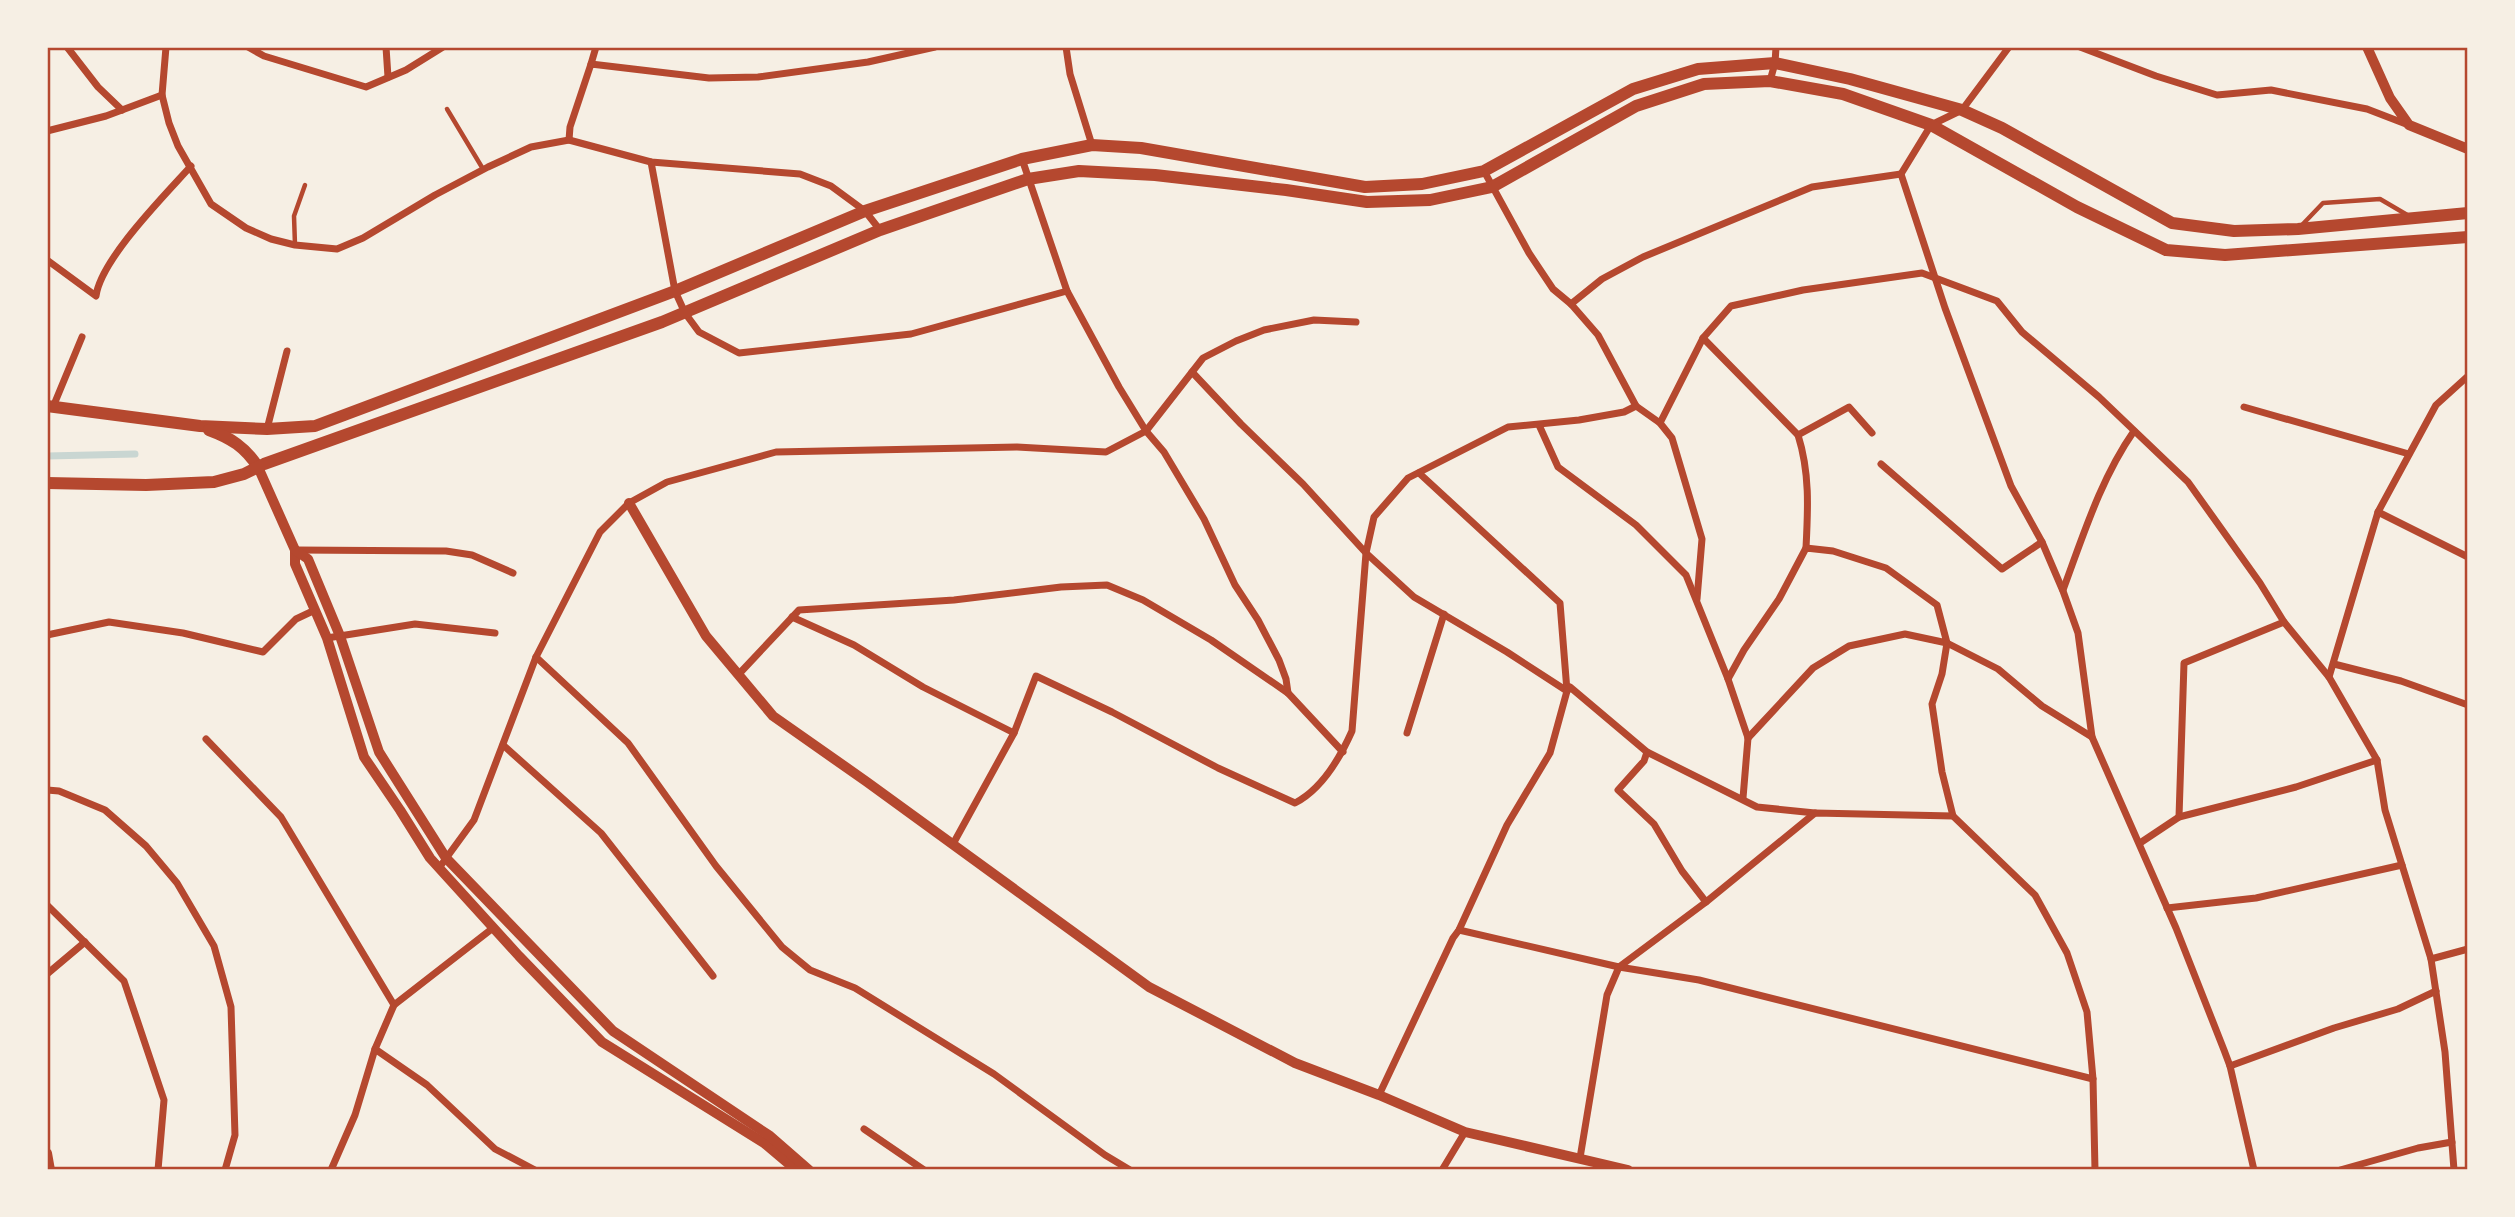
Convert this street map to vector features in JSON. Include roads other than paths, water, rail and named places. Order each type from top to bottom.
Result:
[{"type":"main road","points":[[50,406],[200,426],[267,429],[314,426],[675,291],[865,211],[1022,159],[1092,145],[1141,148],[1365,187],[1422,184],[1484,170],[1633,89],[1698,69],[1775,63],[1850,79],[1962,110],[2002,128],[2172,223],[2234,231],[2298,229],[2468,213]]},
{"type":"main road","points":[[47,483],[146,485],[214,482],[244,474],[685,313],[880,230],[1028,179],[1079,171],[1155,175],[1367,202],[1430,201],[1492,187],[1636,106],[1704,84],[1770,81],[1843,94],[1931,125],[2077,207],[2166,250],[2225,255],[2468,237]]},
{"type":"main road","points":[[2413,218],[2415,240]]},
{"type":"main road","points":[[200,426],[237,442],[258,467]]},
{"type":"street","points":[[67,47],[98,87],[122,110]]},
{"type":"street","points":[[166,47],[162,95],[178,146],[211,204],[246,228],[271,239],[295,245],[337,249],[363,239],[483,169],[531,148],[569,140],[651,162],[800,174],[831,186],[865,211],[880,230]]},
{"type":"street","points":[[248,47],[264,56],[366,87],[406,70],[443,47]]},
{"type":"street","points":[[386,47],[388,77]]},
{"type":"street","points":[[569,140],[570,127],[596,47]]},
{"type":"street","points":[[591,64],[709,78],[758,76],[868,62],[935,47]]},
{"type":"street","points":[[1066,47],[1070,74],[1092,145]]},
{"type":"street","points":[[1770,81],[1776,47]]},
{"type":"street","points":[[2009,47],[1962,110],[1931,125],[1901,174],[1934,276],[2011,486],[2042,542],[2078,633],[2092,737],[2167,908],[2230,1066],[2254,1170]]},
{"type":"street","points":[[2080,47],[2156,76],[2217,95],[2272,90],[2367,109],[2468,149]]},
{"type":"street","points":[[2367,47],[2390,99],[2409,125]]},
{"type":"street","points":[[47,131],[122,110],[162,95]]},
{"type":"street","points":[[1022,159],[1067,291],[1146,430],[1164,452],[1204,519],[1235,585],[1258,620],[1279,660],[1288,693]]},
{"type":"street","points":[[651,162],[675,291],[685,313],[699,332],[739,353],[911,334],[1067,291]]},
{"type":"street","points":[[47,260],[96,296],[98,283],[132,234],[191,166]]},
{"type":"street","points":[[1484,170],[1553,289],[1571,304],[1598,335],[1636,406],[1660,423],[1672,438],[1702,540],[1697,602]]},
{"type":"street","points":[[1571,304],[1602,279],[1643,257],[1812,187],[1901,174]]},
{"type":"street","points":[[1660,423],[1703,338],[1731,306],[1803,290],[1922,273],[1997,301],[2022,332],[2099,397],[2188,482],[2260,583],[2284,622],[2329,677],[2377,760],[2385,810],[2431,959],[2445,1052],[2454,1170]]},
{"type":"street","points":[[439,868],[474,820],[536,657],[600,532],[629,503],[667,482],[776,452],[1017,447],[1106,453],[1146,430],[1203,358],[1264,330],[1314,320],[1356,322]]},
{"type":"street","points":[[50,406],[82,337]]},
{"type":"street","points":[[1703,338],[1798,435],[1804,454],[1809,501],[1806,548],[1779,600],[1744,650],[1728,679]]},
{"type":"street","points":[[267,429],[287,351]]},
{"type":"street","points":[[1192,372],[1303,484],[1366,553],[1414,597],[1569,689],[1647,751],[1757,807],[1815,813],[1953,816]]},
{"type":"street","points":[[2329,677],[2378,512],[2436,405],[2468,376]]},
{"type":"street","points":[[953,844],[1014,733],[1037,676],[1217,768],[1295,803],[1310,795],[1343,752],[1352,731],[1366,553],[1374,517],[1408,478],[1508,427],[1588,419],[1623,412],[1636,406]]},
{"type":"street","points":[[1798,435],[1849,407],[1871,433]]},
{"type":"street","points":[[2244,407],[2409,454]]},
{"type":"street","points":[[1539,425],[1558,467],[1636,525],[1686,575],[1728,679],[1748,738],[1743,798]]},
{"type":"street","points":[[2063,591],[2117,455],[2134,431]]},
{"type":"street","points":[[1881,464],[2003,569],[2042,542]]},
{"type":"street","points":[[258,467],[295,550],[295,564],[327,638],[363,757],[430,858],[602,1042],[764,1143],[796,1170]]},
{"type":"street","points":[[1379,1095],[1453,938],[1460,930],[1507,824],[1550,753],[1569,689],[1560,603],[1419,473]]},
{"type":"street","points":[[629,503],[706,636],[773,716],[1149,987],[1295,1063],[1465,1132],[1628,1170]]},
{"type":"street","points":[[2378,512],[2468,557]]},
{"type":"street","points":[[1806,548],[1833,551],[1886,568],[1937,605],[1947,643],[1942,674],[1932,704],[1942,772],[1953,816],[2035,895],[2067,953],[2087,1012],[2093,1079],[2095,1170]]},
{"type":"street","points":[[295,550],[446,551],[472,555],[513,573]]},
{"type":"street","points":[[295,550],[308,559],[340,636],[379,752],[446,858],[613,1031],[770,1136],[809,1170]]},
{"type":"street","points":[[738,674],[799,610],[954,600],[1061,587],[1107,585],[1143,600],[1211,640],[1288,693],[1343,752]]},
{"type":"street","points":[[47,635],[109,622],[183,633],[263,652],[296,619],[314,610]]},
{"type":"street","points":[[1407,733],[1444,614]]},
{"type":"street","points":[[792,617],[854,645],[923,687],[1014,733]]},
{"type":"street","points":[[2179,817],[2184,663],[2284,622]]},
{"type":"street","points":[[327,638],[415,624],[495,633]]},
{"type":"street","points":[[1748,738],[1814,668],[1849,646],[1905,634],[1947,643],[1998,669],[2042,706],[2092,737]]},
{"type":"street","points":[[536,657],[628,743],[716,866],[782,947],[810,970],[855,988],[994,1074],[1105,1155],[1130,1170]]},
{"type":"street","points":[[2334,664],[2401,681],[2468,705]]},
{"type":"street","points":[[206,739],[281,817],[394,1005]]},
{"type":"street","points":[[503,745],[601,833],[713,976]]},
{"type":"street","points":[[1647,751],[1644,761],[1618,790],[1654,824],[1682,871],[1706,902]]},
{"type":"street","points":[[2140,844],[2179,817],[2296,787],[2377,760]]},
{"type":"street","points":[[47,790],[59,791],[106,810],[146,846],[177,883],[214,946],[231,1007],[235,1135],[225,1170]]},
{"type":"street","points":[[1580,1158],[1607,995],[1619,967],[1706,902],[1815,813]]},
{"type":"street","points":[[2167,908],[2256,898],[2402,865]]},
{"type":"street","points":[[47,905],[124,981],[164,1100],[158,1170]]},
{"type":"street","points":[[331,1170],[355,1115],[375,1049],[394,1005],[493,928]]},
{"type":"street","points":[[1460,930],[1619,967],[1699,980],[2093,1079]]},
{"type":"street","points":[[47,974],[85,942]]},
{"type":"street","points":[[2431,959],[2468,949]]},
{"type":"street","points":[[2230,1066],[2334,1028],[2398,1009],[2436,991]]},
{"type":"street","points":[[375,1049],[427,1085],[495,1149],[536,1170]]},
{"type":"street","points":[[864,1129],[924,1170]]},
{"type":"street","points":[[1443,1170],[1465,1132]]},
{"type":"street","points":[[2340,1170],[2418,1148],[2452,1142]]},
{"type":"street","points":[[47,1153],[50,1170]]},
{"type":"lane","points":[[447,108],[483,169]]},
{"type":"lane","points":[[295,245],[294,216],[305,185]]},
{"type":"lane","points":[[2298,229],[2323,203],[2380,198],[2413,218]]},
{"type":"waterway","points":[[47,456],[135,454]]}]
